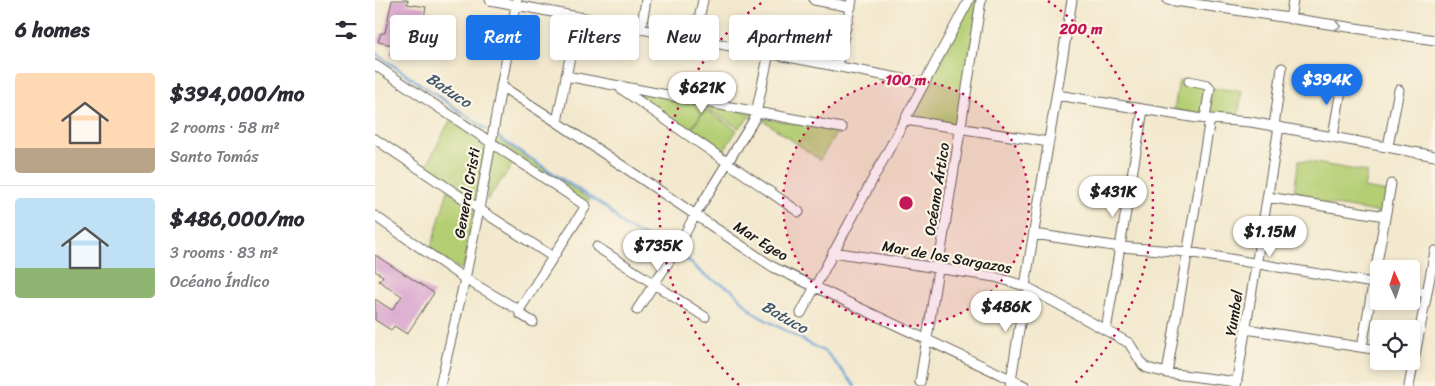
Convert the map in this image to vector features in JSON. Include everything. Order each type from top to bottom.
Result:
[{"type":"street","points":[[490,0],[517,2],[570,15]]},
{"type":"street","points":[[647,0],[641,29],[649,30]]},
{"type":"street","points":[[700,15],[703,0]]},
{"type":"street","points":[[814,0],[851,3],[837,66]]},
{"type":"street","points":[[801,313],[969,0]]},
{"type":"street","name":"Océano Ártico","points":[[921,382],[981,0]]},
{"type":"street","points":[[1010,383],[1023,305],[1028,288],[1034,234],[1072,0]]},
{"type":"street","points":[[1168,0],[1435,40]]},
{"type":"street","points":[[1290,18],[1293,0]]},
{"type":"street","name":"General Cristi","points":[[440,386],[465,279],[517,2]]},
{"type":"street","points":[[557,122],[569,60]]},
{"type":"street","points":[[637,310],[675,252],[695,214],[755,118],[768,60]]},
{"type":"street","points":[[803,60],[924,83]]},
{"type":"street","points":[[375,65],[586,206],[519,310]]},
{"type":"street","name":"Yumbel","points":[[1237,384],[1267,197],[1277,126],[1282,68]]},
{"type":"street","points":[[566,76],[842,128]]},
{"type":"street","points":[[1167,373],[1188,252],[1210,88],[1207,85],[1189,80]]},
{"type":"street","points":[[1333,136],[1343,80]]},
{"type":"street","points":[[616,85],[799,212]]},
{"type":"street","name":"Mar Egeo","points":[[501,86],[773,267],[927,340],[1010,383],[1025,386]]},
{"type":"street","points":[[1388,146],[1399,90]]},
{"type":"street","points":[[1057,95],[1197,118],[1244,121],[1277,126],[1435,156]]},
{"type":"street","points":[[1106,330],[1143,110]]},
{"type":"street","points":[[905,120],[1049,142]]},
{"type":"street","points":[[375,138],[479,209],[553,256]]},
{"type":"street","points":[[1379,260],[1391,184]]},
{"type":"street","points":[[1267,197],[1385,216]]},
{"type":"street","points":[[375,216],[465,279],[519,310],[520,314],[533,322]]},
{"type":"street","points":[[1034,234],[1120,247],[1188,252],[1370,283]]},
{"type":"street","points":[[597,247],[705,317]]},
{"type":"street","points":[[1420,324],[1435,251]]},
{"type":"street","name":"Mar de los Sargazos","points":[[833,252],[995,276],[1028,288],[1129,343],[1147,368],[1237,384]]},
{"type":"street","points":[[1420,292],[1427,293]]},
{"type":"street","points":[[1362,347],[1370,310]]},
{"type":"street","points":[[1246,329],[1370,348]]},
{"type":"street","points":[[1409,386],[1411,370]]},
{"type":"green space","points":[[972,0],[979,0],[959,126],[910,117]]},
{"type":"green space","points":[[1179,80],[1205,85],[1207,89],[1203,115],[1174,111]]},
{"type":"green space","points":[[1213,88],[1242,91],[1238,118],[1207,116]]},
{"type":"green space","points":[[626,89],[753,113],[739,128],[705,108],[689,132]]},
{"type":"green space","points":[[705,110],[737,130],[723,152],[691,130]]},
{"type":"green space","points":[[760,118],[838,130],[820,160]]},
{"type":"green space","points":[[450,120],[486,146],[476,203],[427,165]]},
{"type":"green space","points":[[493,135],[590,200],[587,204],[492,141]]},
{"type":"green space","points":[[491,148],[514,163],[487,200]]},
{"type":"green space","points":[[1299,160],[1367,172],[1364,188],[1387,192],[1383,213],[1293,198]]},
{"type":"green space","points":[[448,190],[475,208],[463,271],[430,251]]},
{"type":"building","points":[[392,0],[408,0],[407,4],[426,7],[425,15],[390,15],[390,44],[378,42],[381,33],[385,33]]},
{"type":"building","points":[[375,255],[434,293],[407,334],[394,326],[391,330],[375,320],[375,299],[392,310],[402,296],[379,281],[383,276],[375,271]]},
{"type":"waterway","name":"Batuco","points":[[375,53],[486,129]]},
{"type":"waterway","name":"Batuco","points":[[498,137],[608,209],[624,226],[650,239],[665,238],[672,243]]},
{"type":"waterway","name":"Batuco","points":[[684,249],[684,257],[704,275],[731,289],[755,314],[827,353],[855,386]]}]
